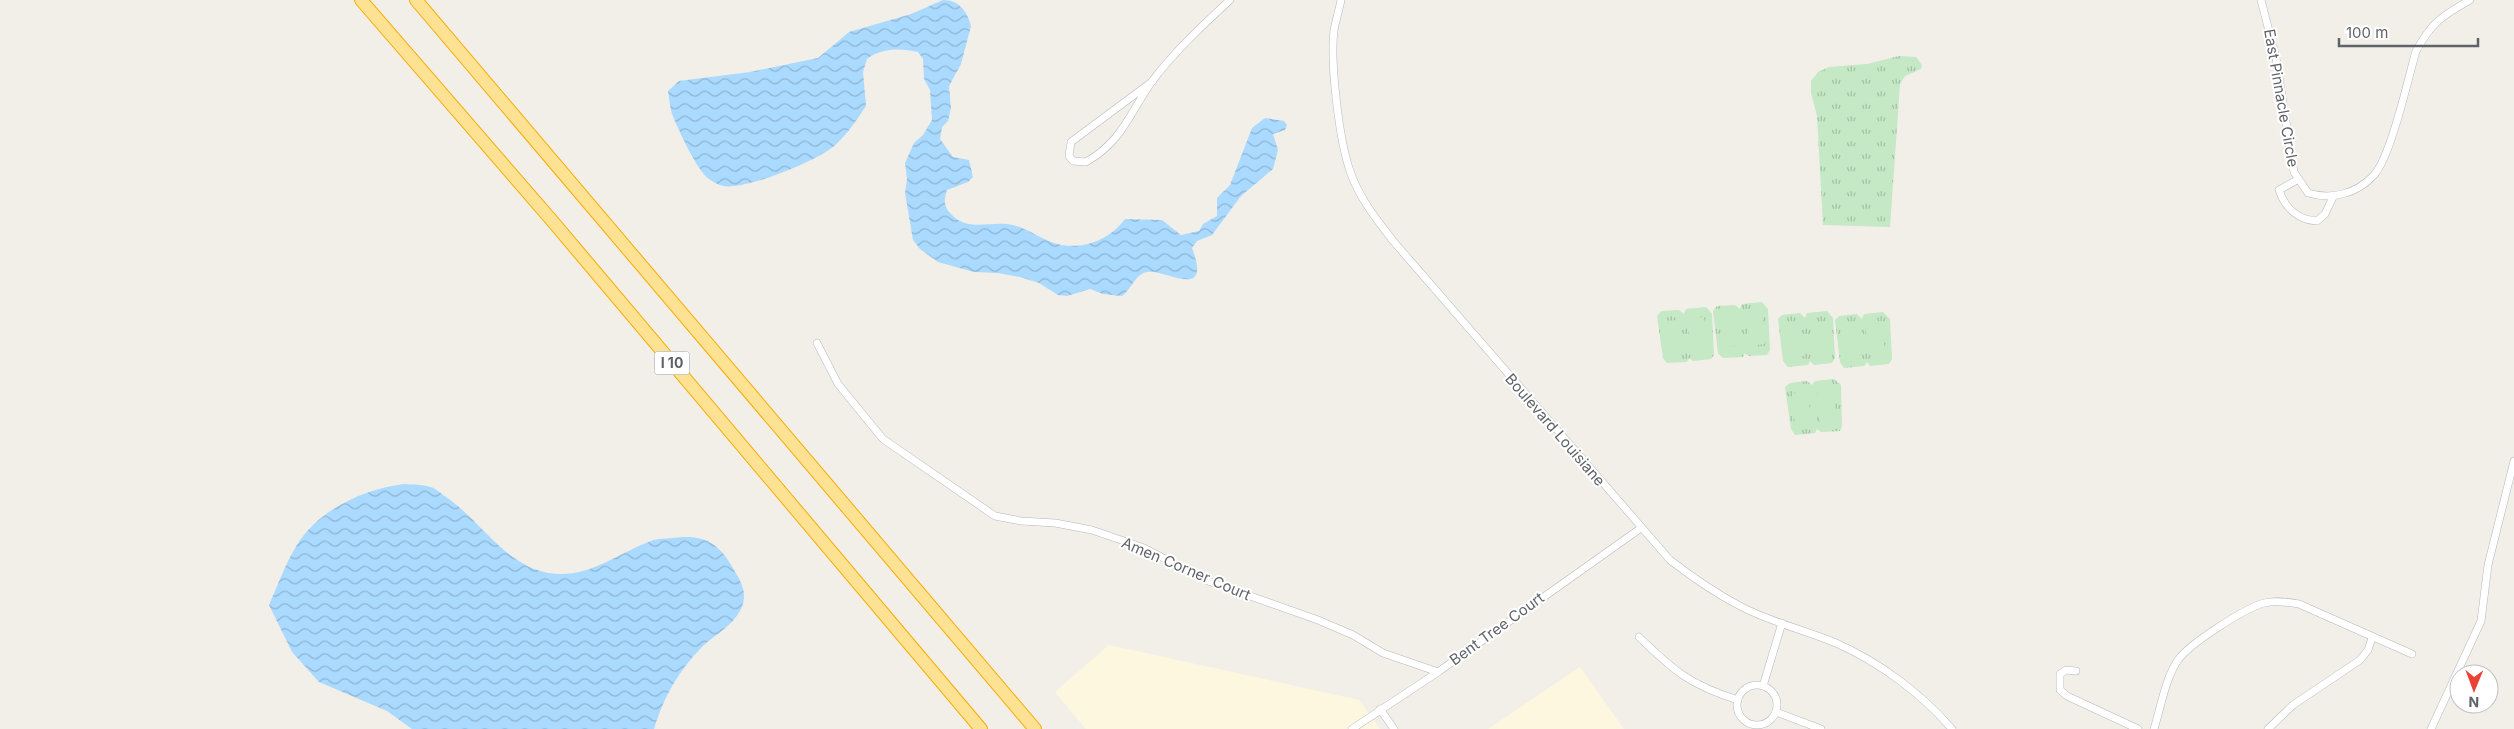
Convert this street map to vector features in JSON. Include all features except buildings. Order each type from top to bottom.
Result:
[{"type":"highway","name":"I 10","points":[[361,0],[566,238],[981,729]]},
{"type":"highway","name":"I 10","points":[[416,0],[1035,729]]},
{"type":"street","points":[[1153,81],[1136,111],[1108,145],[1086,162],[1073,161],[1069,156],[1071,142],[1153,81],[1204,24],[1230,0]]},
{"type":"street","name":"Boulevard Louisiane","points":[[1341,0],[1334,30],[1333,60],[1342,131],[1350,171],[1368,209],[1394,242],[1670,560],[1703,585],[1741,607],[1836,644],[1874,663],[1906,686],[1952,729]]},
{"type":"street","name":"East Pinnacle Circle","points":[[2261,0],[2276,58],[2294,172],[2297,180],[2308,194],[2324,198],[2333,197]]},
{"type":"street","points":[[2297,180],[2279,190],[2283,203],[2308,220],[2317,221],[2325,214],[2333,197],[2358,187],[2374,175],[2385,158],[2416,51],[2425,35],[2437,20],[2470,0]]},
{"type":"street","name":"Amen Corner Court","points":[[817,343],[838,384],[883,439],[995,516],[1021,521],[1055,523],[1092,530],[1144,548],[1208,581],[1318,620],[1353,635],[1383,653],[1438,672]]},
{"type":"street","points":[[2431,729],[2480,621],[2488,565],[2514,461]]},
{"type":"street","name":"Bent Tree Court","points":[[1352,729],[1438,672],[1641,528]]},
{"type":"street","points":[[2154,729],[2169,678],[2178,660],[2191,647],[2237,616],[2264,603],[2281,601],[2299,604],[2372,638],[2412,654]]},
{"type":"street","points":[[1763,686],[1782,622]]},
{"type":"street","points":[[1639,637],[1676,673],[1698,686],[1738,700]]},
{"type":"street","points":[[2268,729],[2293,705],[2360,660],[2368,650],[2372,638]]},
{"type":"street","points":[[2076,671],[2066,670],[2060,674],[2060,690],[2067,696],[2138,729]]},
{"type":"street","points":[[1763,686],[1774,695],[1777,702],[1776,712],[1767,723],[1751,727],[1739,715],[1738,700],[1746,689],[1763,686]]},
{"type":"street","points":[[1380,710],[1394,729]]},
{"type":"street","points":[[1776,712],[1822,729]]},
{"type":"shaded area","points":[[1109,645],[1359,700],[1380,729],[1086,729],[1055,692]]},
{"type":"shaded area","points":[[1580,667],[1624,729],[1488,729]]},
{"type":"green space","points":[[1899,56],[1916,57],[1922,65],[1921,69],[1905,76],[1900,84],[1890,227],[1823,225],[1817,116],[1811,93],[1811,81],[1818,72],[1829,67],[1867,64]]},
{"type":"green space","points":[[1762,302],[1768,309],[1770,350],[1767,355],[1749,356],[1745,353],[1743,357],[1723,358],[1718,353],[1713,311],[1717,306],[1735,305],[1740,309],[1742,304]]},
{"type":"green space","points":[[1706,307],[1712,314],[1714,355],[1711,359],[1693,361],[1689,358],[1687,362],[1667,363],[1663,358],[1657,316],[1661,311],[1679,310],[1684,314],[1686,309]]},
{"type":"green space","points":[[1827,311],[1833,318],[1835,358],[1832,363],[1814,365],[1810,361],[1808,365],[1788,367],[1783,361],[1778,319],[1782,315],[1800,313],[1805,318],[1807,313]]},
{"type":"green space","points":[[1762,312],[1765,344],[1749,346],[1745,313]]},
{"type":"green space","points":[[1883,312],[1890,319],[1892,359],[1889,364],[1870,366],[1867,362],[1864,366],[1844,368],[1840,362],[1835,320],[1839,316],[1857,314],[1862,319],[1864,314]]},
{"type":"green space","points":[[1736,313],[1740,345],[1724,347],[1720,315]]},
{"type":"green space","points":[[1704,317],[1707,349],[1691,351],[1687,318]]},
{"type":"green space","points":[[1678,320],[1681,352],[1665,354],[1662,321]]},
{"type":"green space","points":[[1827,321],[1830,353],[1814,355],[1810,323]]},
{"type":"green space","points":[[1882,321],[1885,353],[1869,355],[1865,323]]},
{"type":"green space","points":[[1856,323],[1859,355],[1843,357],[1840,324]]},
{"type":"green space","points":[[1801,324],[1804,356],[1788,358],[1785,326]]},
{"type":"green space","points":[[1834,379],[1841,385],[1842,426],[1840,431],[1821,432],[1817,429],[1815,433],[1795,435],[1791,429],[1785,387],[1790,383],[1807,381],[1812,385],[1815,381]]},
{"type":"green space","points":[[1833,389],[1837,421],[1820,423],[1817,391]]},
{"type":"green space","points":[[1808,391],[1811,424],[1795,425],[1792,393]]},
{"type":"water","points":[[943,0],[954,2],[962,7],[971,26],[961,64],[949,86],[951,108],[948,121],[942,127],[940,139],[953,157],[969,160],[973,177],[968,182],[947,190],[945,199],[948,211],[958,220],[965,223],[973,225],[1013,225],[1051,242],[1072,246],[1092,243],[1101,239],[1110,234],[1125,219],[1162,220],[1181,235],[1199,231],[1203,224],[1217,216],[1217,198],[1230,185],[1252,128],[1265,118],[1284,121],[1287,125],[1285,130],[1273,134],[1278,150],[1273,169],[1241,196],[1212,235],[1197,241],[1192,248],[1197,265],[1196,274],[1191,279],[1147,272],[1139,276],[1122,296],[1103,294],[1090,289],[1067,296],[1058,295],[1039,283],[1020,277],[998,273],[974,272],[938,262],[920,249],[913,240],[905,193],[907,179],[905,163],[914,143],[923,135],[932,120],[930,90],[924,79],[923,59],[918,52],[891,50],[878,53],[867,59],[863,72],[866,106],[838,143],[811,160],[779,174],[734,186],[723,186],[714,182],[704,175],[699,168],[683,139],[671,111],[668,91],[679,81],[750,72],[818,58],[849,32],[911,14]]},
{"type":"water","points":[[404,484],[424,485],[436,490],[458,506],[504,550],[529,567],[544,572],[559,574],[586,570],[656,539],[684,537],[702,539],[710,542],[723,553],[737,575],[744,593],[743,604],[733,621],[701,648],[678,676],[662,706],[654,729],[412,729],[387,711],[319,682],[292,652],[269,605],[285,567],[297,545],[317,521],[343,503],[358,496]]}]
